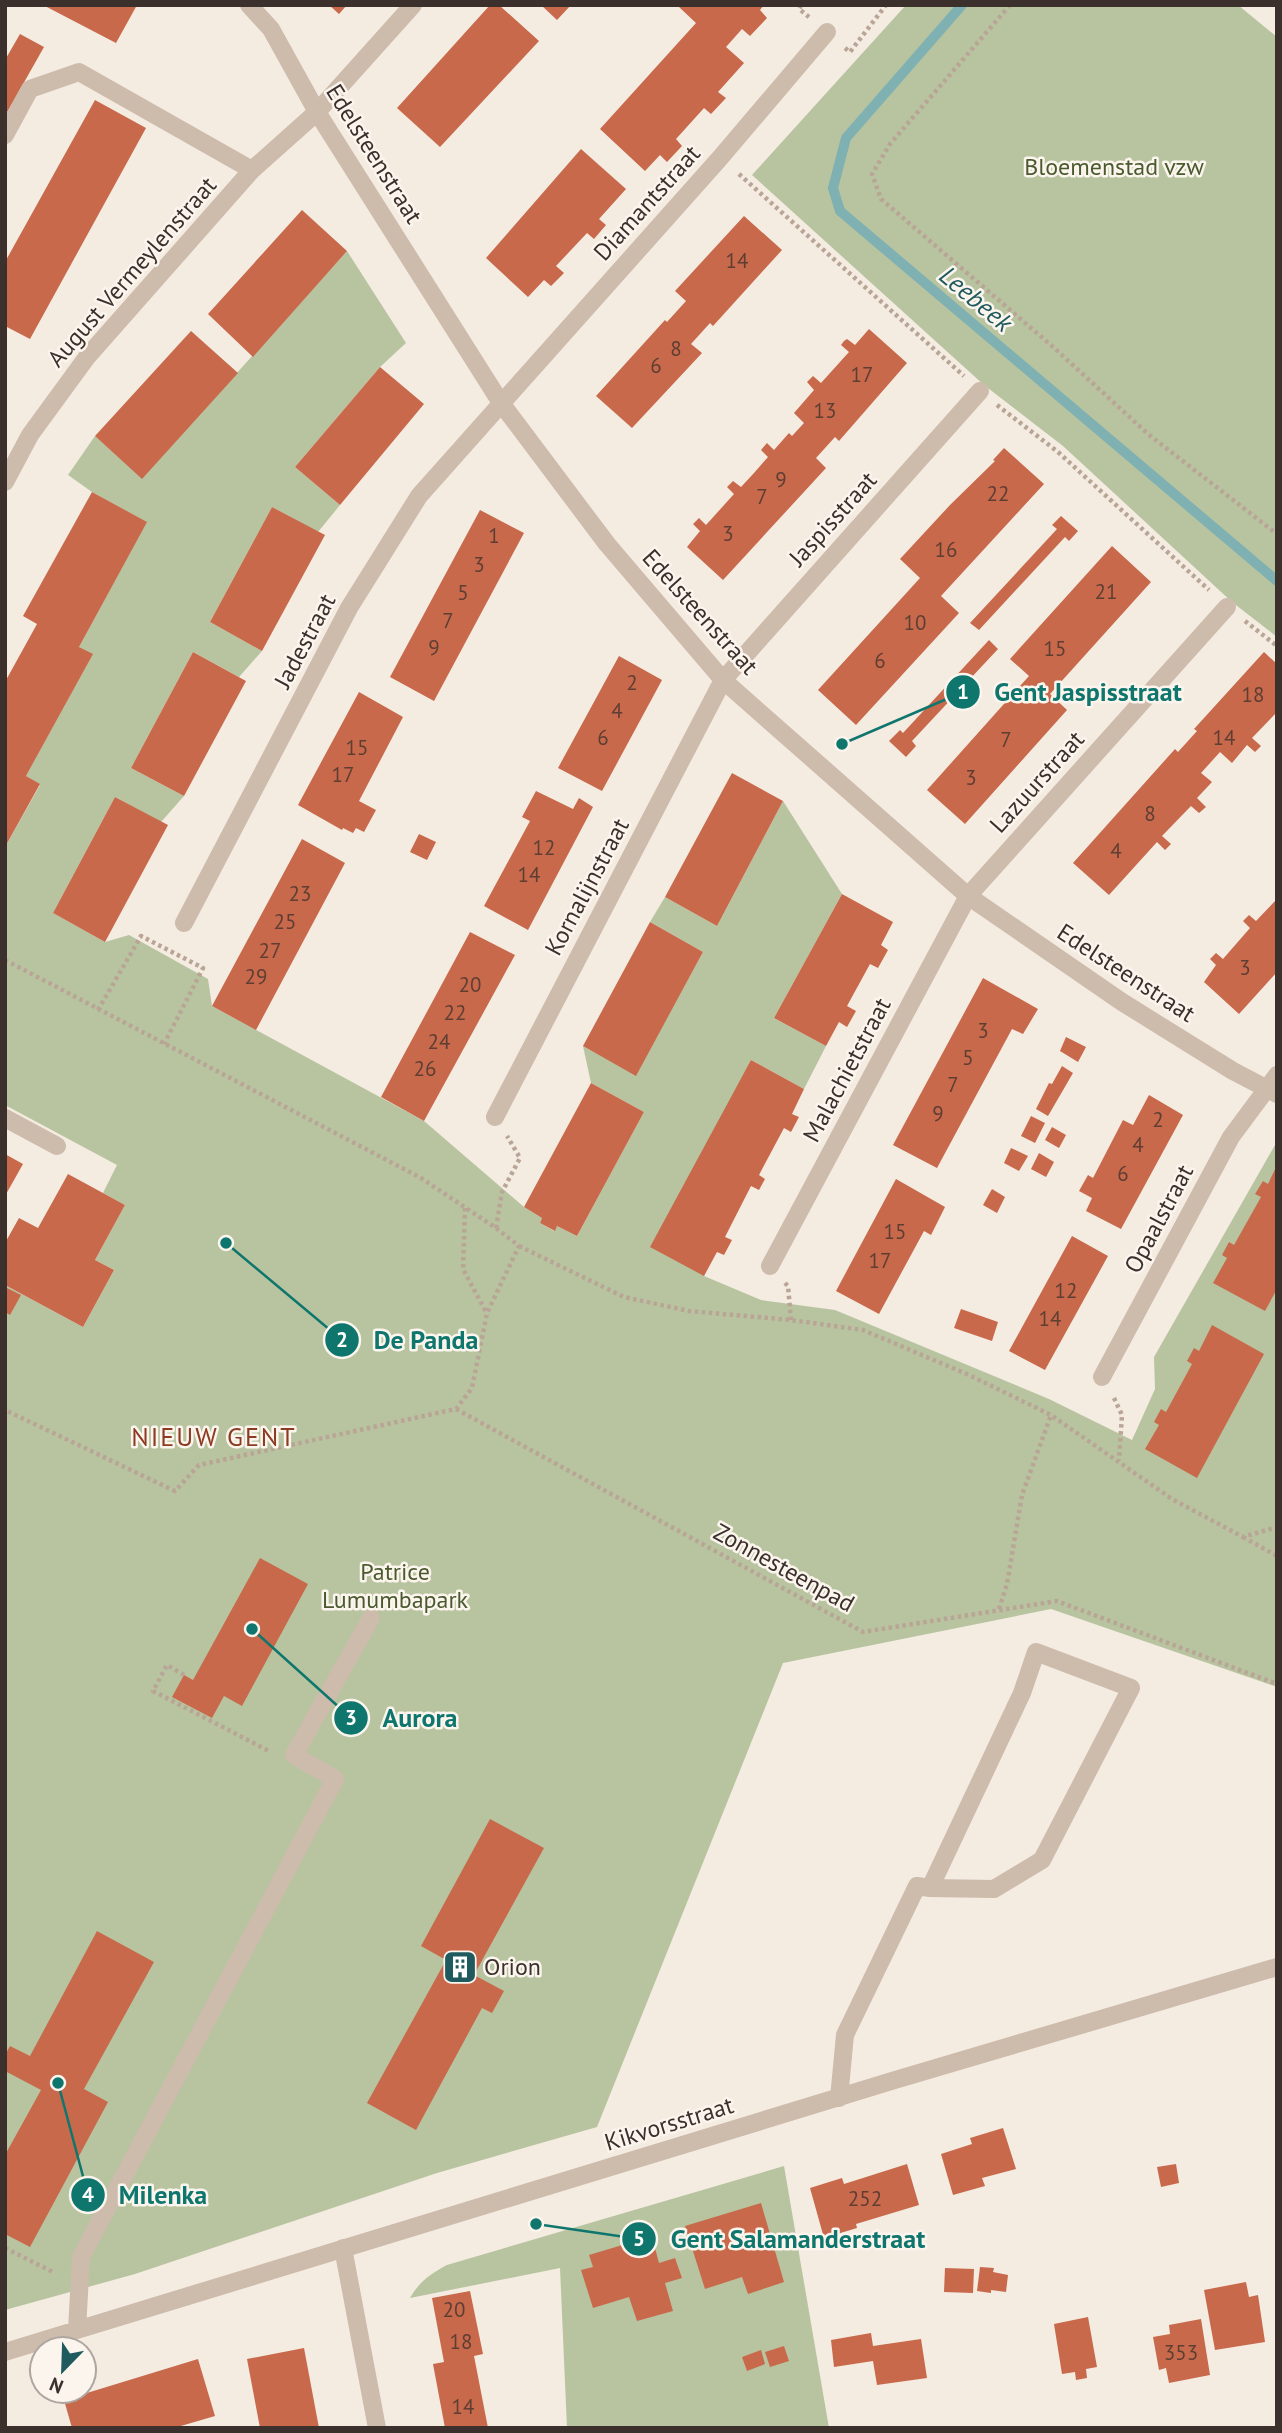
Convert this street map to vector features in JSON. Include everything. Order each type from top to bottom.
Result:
[{"type":"street","name":"Edelsteenstraat","points":[[249,5],[271,29],[317,112],[501,403],[607,544],[723,680],[968,896],[1122,1002],[1233,1071],[1273,1086]]},
{"type":"street","name":"August Vermeylenstraat","points":[[5,482],[30,435],[87,357],[252,170],[317,112],[413,5]]},
{"type":"street","name":"Diamantstraat","points":[[501,403],[720,158],[827,32]]},
{"type":"street","points":[[5,135],[30,89],[79,72],[252,170]]},
{"type":"street","name":"Jaspisstraat","points":[[723,680],[980,391]]},
{"type":"street","name":"Jadestraat","points":[[184,923],[349,608],[419,496],[501,403]]},
{"type":"street","name":"Lazuurstraat","points":[[968,896],[1227,607]]},
{"type":"street","name":"Kornalijnstraat","points":[[495,1116],[723,680]]},
{"type":"street","name":"Malachietstraat","points":[[770,1266],[968,896]]},
{"type":"street","name":"Opaalstraat","points":[[1102,1377],[1231,1138],[1273,1086]]},
{"type":"street","points":[[5,1118],[57,1146]]},
{"type":"street","points":[[76,2330],[81,2257],[335,1779],[294,1755],[371,1618]]},
{"type":"street","points":[[839,2098],[845,2035],[917,1886],[930,1888],[994,1889],[1042,1860],[1131,1688],[1036,1652],[1022,1693],[930,1888]]},
{"type":"street","name":"Kikvorsstraat","points":[[5,2352],[1277,1967]]},
{"type":"street","points":[[343,2248],[377,2428]]},
{"type":"path","points":[[827,32],[849,52],[886,5]]},
{"type":"path","points":[[1010,5],[890,144],[873,174],[881,199],[1052,346],[1148,434],[1277,534]]},
{"type":"path","points":[[98,1010],[141,936],[204,968],[164,1044]]},
{"type":"path","points":[[5,960],[421,1178],[519,1246],[624,1297],[688,1311],[791,1320],[863,1330],[969,1375],[1051,1415],[1172,1499],[1277,1556]]},
{"type":"path","points":[[495,1116],[520,1158],[502,1192],[496,1228]]},
{"type":"path","points":[[465,1207],[463,1269],[486,1313]]},
{"type":"path","points":[[5,1410],[175,1491],[200,1465],[456,1409],[472,1388],[486,1313],[519,1246]]},
{"type":"path","points":[[770,1266],[788,1286],[791,1320]]},
{"type":"path","points":[[1102,1377],[1122,1415],[1119,1461]]},
{"type":"path","name":"Zonnesteenpad","points":[[456,1409],[863,1632],[1057,1601],[1277,1684]]},
{"type":"path","points":[[999,1610],[1007,1584],[1022,1495],[1051,1415]]},
{"type":"path","points":[[1242,1537],[1277,1527]]},
{"type":"path","points":[[184,1675],[166,1665],[153,1690],[265,1750],[294,1755]]},
{"type":"path","points":[[5,2248],[79,2285]]},
{"type":"green space","name":"Bloemenstad vzw","points":[[906,5],[1238,5],[1277,37],[1277,637],[1232,602],[1063,446],[984,385],[752,175]]},
{"type":"green space","name":"Patrice Lumumbapark","points":[[347,251],[406,343],[380,367],[295,467],[340,505],[318,532],[272,507],[210,622],[262,651],[239,677],[193,652],[131,768],[184,796],[161,822],[115,797],[53,913],[105,942],[129,935],[208,979],[212,1006],[424,1121],[524,1207],[542,1218],[540,1223],[554,1231],[557,1226],[577,1236],[644,1112],[591,1083],[583,1046],[636,1075],[703,952],[650,922],[665,897],[717,926],[783,801],[842,894],[774,1018],[826,1046],[804,1089],[751,1060],[704,1276],[761,1300],[835,1310],[1049,1399],[1132,1440],[1155,1389],[1154,1357],[1277,1145],[1277,1687],[1051,1609],[783,1663],[597,2127],[437,2173],[135,2274],[5,2310],[5,1285],[83,1327],[114,1270],[95,1260],[125,1205],[103,1193],[117,1165],[5,1105],[5,847],[40,785],[26,776],[92,655],[79,647],[146,522],[92,492],[68,475],[95,436],[142,478]]},
{"type":"green space","points":[[784,2166],[829,2428],[567,2428],[560,2268],[410,2298],[425,2279],[447,2265]]},
{"type":"building","points":[[43,5],[137,5],[116,43]]},
{"type":"building","points":[[329,5],[347,5],[339,14]]},
{"type":"building","points":[[490,5],[499,5],[539,41],[440,147],[397,108]]},
{"type":"building","points":[[541,5],[571,5],[557,20]]},
{"type":"building","points":[[680,5],[764,5],[760,10],[767,18],[750,36],[742,29],[726,47],[744,63],[718,92],[726,98],[711,114],[704,108],[676,139],[682,146],[667,162],[660,155],[645,171],[600,129],[696,23]]},
{"type":"building","points":[[20,34],[44,47],[5,116],[5,60]]},
{"type":"building","points":[[95,100],[146,128],[30,339],[5,326],[5,262]]},
{"type":"building","points":[[581,149],[626,189],[599,219],[606,225],[594,239],[587,233],[556,266],[564,273],[551,286],[544,280],[528,297],[486,258]]},
{"type":"building","points":[[302,210],[347,251],[253,357],[208,314]]},
{"type":"building","points":[[744,216],[782,250],[713,326],[710,323],[691,344],[702,353],[632,428],[596,396],[665,320],[667,322],[686,301],[675,291]]},
{"type":"building","points":[[869,329],[907,363],[839,441],[835,437],[816,458],[826,468],[723,580],[687,547],[700,531],[693,524],[699,518],[706,525],[734,494],[727,487],[733,481],[741,487],[754,473],[768,457],[761,450],[767,443],[774,450],[789,433],[792,436],[804,423],[794,413],[814,390],[807,382],[813,376],[821,383],[849,352],[841,345],[844,341],[847,339],[855,345]]},
{"type":"building","points":[[191,331],[238,373],[142,479],[95,436]]},
{"type":"building","points":[[380,367],[424,404],[340,505],[295,467]]},
{"type":"building","points":[[1004,448],[1044,484],[941,596],[959,613],[856,725],[818,690],[920,578],[900,559],[995,461],[993,460]]},
{"type":"building","points":[[92,492],[147,522],[79,647],[93,654],[26,776],[40,784],[5,847],[5,682],[37,624],[23,616]]},
{"type":"building","points":[[272,507],[325,535],[262,651],[210,622]]},
{"type":"building","points":[[480,510],[524,533],[434,701],[390,677]]},
{"type":"building","points":[[1061,516],[1078,531],[1069,541],[1065,537],[979,630],[970,623],[1057,529],[1052,525]]},
{"type":"building","points":[[1112,546],[1151,582],[1050,694],[1067,710],[965,824],[927,790],[1029,676],[1010,659]]},
{"type":"building","points":[[989,640],[998,649],[912,741],[916,746],[906,757],[889,741],[900,730],[903,733]]},
{"type":"building","points":[[193,652],[246,681],[184,796],[131,768]]},
{"type":"building","points":[[1264,652],[1277,664],[1277,712],[1252,738],[1261,746],[1255,752],[1247,745],[1232,763],[1220,752],[1201,773],[1212,782],[1197,798],[1206,807],[1199,813],[1191,806],[1162,836],[1171,844],[1165,850],[1157,842],[1109,895],[1073,863],[1175,749],[1178,752],[1197,731],[1194,729]]},
{"type":"building","points":[[619,656],[662,680],[602,791],[558,768]]},
{"type":"building","points":[[359,692],[403,717],[359,801],[376,810],[364,832],[356,828],[353,833],[343,828],[342,830],[298,805]]},
{"type":"building","points":[[732,773],[783,801],[717,926],[665,897]]},
{"type":"building","points":[[536,791],[573,809],[579,798],[593,807],[528,930],[484,906],[530,821],[522,817]]},
{"type":"building","points":[[115,797],[168,825],[105,942],[53,913]]},
{"type":"building","points":[[419,834],[436,842],[427,860],[410,852]]},
{"type":"building","points":[[302,839],[345,863],[256,1030],[212,1006]]},
{"type":"building","points":[[842,894],[893,922],[881,945],[888,950],[878,968],[870,964],[847,1006],[856,1011],[847,1027],[839,1022],[826,1046],[774,1018]]},
{"type":"building","points":[[1277,899],[1277,972],[1239,1014],[1204,982],[1216,965],[1210,959],[1216,953],[1223,959],[1250,928],[1243,921],[1249,915],[1256,921]]},
{"type":"building","points":[[650,922],[703,952],[636,1076],[583,1046]]},
{"type":"building","points":[[470,932],[515,955],[424,1121],[381,1097]]},
{"type":"building","points":[[983,978],[1038,1009],[1023,1034],[1012,1029],[937,1168],[893,1145]]},
{"type":"building","points":[[1066,1037],[1086,1047],[1078,1062],[1060,1051]]},
{"type":"building","points":[[751,1060],[804,1089],[792,1114],[799,1117],[791,1132],[784,1128],[759,1175],[765,1179],[759,1190],[751,1186],[725,1237],[732,1240],[724,1255],[717,1252],[704,1276],[650,1247]]},
{"type":"building","points":[[1062,1066],[1073,1073],[1048,1116],[1036,1109],[1049,1083],[1052,1084]]},
{"type":"building","points":[[591,1083],[644,1112],[577,1236],[557,1226],[555,1231],[540,1223],[542,1218],[524,1207]]},
{"type":"building","points":[[1149,1095],[1183,1115],[1121,1229],[1086,1211],[1092,1198],[1079,1191],[1088,1175],[1093,1178],[1123,1120],[1133,1125]]},
{"type":"building","points":[[1031,1116],[1045,1123],[1035,1143],[1021,1136]]},
{"type":"building","points":[[1052,1127],[1066,1135],[1059,1148],[1045,1140]]},
{"type":"building","points":[[1011,1148],[1028,1156],[1019,1171],[1004,1163]]},
{"type":"building","points":[[1039,1153],[1054,1162],[1046,1177],[1031,1169]]},
{"type":"building","points":[[5,1154],[23,1164],[5,1196]]},
{"type":"building","points":[[1277,1165],[1277,1289],[1265,1311],[1213,1283],[1227,1258],[1222,1255],[1229,1242],[1234,1245],[1261,1197],[1255,1194],[1263,1181],[1268,1184]]},
{"type":"building","points":[[68,1174],[125,1205],[95,1260],[114,1270],[83,1327],[5,1285],[5,1243],[19,1218],[38,1228]]},
{"type":"building","points":[[896,1179],[945,1207],[931,1235],[924,1231],[879,1314],[836,1291]]},
{"type":"building","points":[[992,1189],[1005,1197],[997,1213],[983,1205]]},
{"type":"building","points":[[1072,1236],[1108,1256],[1045,1370],[1009,1351]]},
{"type":"building","points":[[5,1287],[21,1295],[10,1315],[5,1312]]},
{"type":"building","points":[[961,1309],[998,1322],[992,1341],[954,1328]]},
{"type":"building","points":[[1212,1325],[1264,1354],[1197,1478],[1145,1449],[1159,1425],[1154,1422],[1161,1409],[1166,1412],[1192,1364],[1187,1361],[1194,1348],[1199,1351]]},
{"type":"building","points":[[260,1558],[308,1584],[242,1706],[224,1696],[212,1718],[172,1697],[184,1675],[193,1680]]},
{"type":"building","name":"Orion","points":[[490,1819],[544,1848],[474,1975],[504,1991],[492,2013],[482,2008],[416,2130],[367,2103],[446,1960],[421,1946]]},
{"type":"building","points":[[97,1931],[154,1962],[84,2089],[108,2102],[30,2247],[5,2234],[5,2155],[41,2090],[5,2071],[5,2055],[10,2046],[30,2056]]},
{"type":"building","points":[[1003,2128],[1016,2169],[982,2178],[985,2186],[953,2195],[941,2154],[972,2144],[970,2138]]},
{"type":"building","points":[[907,2164],[919,2205],[856,2224],[857,2228],[824,2238],[810,2188],[842,2178],[844,2184]]},
{"type":"building","points":[[1176,2164],[1179,2183],[1161,2187],[1157,2167]]},
{"type":"building","points":[[761,2203],[784,2282],[748,2294],[742,2277],[705,2289],[685,2226]]},
{"type":"building","points":[[639,2240],[643,2252],[655,2248],[659,2263],[675,2258],[682,2278],[665,2283],[673,2311],[637,2321],[629,2297],[593,2308],[581,2270],[593,2267],[589,2255]]},
{"type":"building","points":[[980,2267],[994,2268],[993,2272],[1008,2275],[1006,2292],[977,2291]]},
{"type":"building","points":[[945,2268],[974,2269],[973,2293],[944,2292]]},
{"type":"building","points":[[1246,2282],[1249,2297],[1258,2295],[1265,2342],[1215,2350],[1204,2290]]},
{"type":"building","points":[[470,2291],[483,2354],[474,2356],[488,2428],[445,2428],[433,2364],[444,2362],[432,2298]]},
{"type":"building","points":[[1088,2317],[1097,2367],[1086,2369],[1087,2378],[1076,2380],[1075,2372],[1062,2374],[1054,2324]]},
{"type":"building","points":[[1201,2319],[1210,2375],[1169,2383],[1166,2368],[1159,2370],[1153,2337],[1170,2334],[1169,2325]]},
{"type":"building","points":[[871,2333],[873,2346],[921,2339],[927,2378],[877,2385],[873,2361],[834,2367],[831,2340]]},
{"type":"building","points":[[784,2346],[789,2361],[770,2367],[765,2352]]},
{"type":"building","points":[[304,2348],[319,2428],[260,2428],[247,2359]]},
{"type":"building","points":[[761,2350],[765,2364],[747,2371],[742,2357]]},
{"type":"building","points":[[198,2359],[215,2416],[174,2428],[72,2428],[65,2405],[98,2405],[98,2390]]},
{"type":"waterway","name":"Leebeek","points":[[962,5],[846,138],[833,188],[840,211],[1277,581]]},
{"type":"place","name":"Gent Jaspisstraat","points":[[842,744]]},
{"type":"place","name":"De Panda","points":[[226,1243]]},
{"type":"place","name":"Aurora","points":[[252,1629]]},
{"type":"place","name":"Orion","points":[[460,1967]]},
{"type":"place","name":"Milenka","points":[[58,2083]]},
{"type":"place","name":"Gent Salamanderstraat","points":[[536,2224]]},
{"type":"district","name":"NIEUW GENT","points":[[214,1437]]}]
